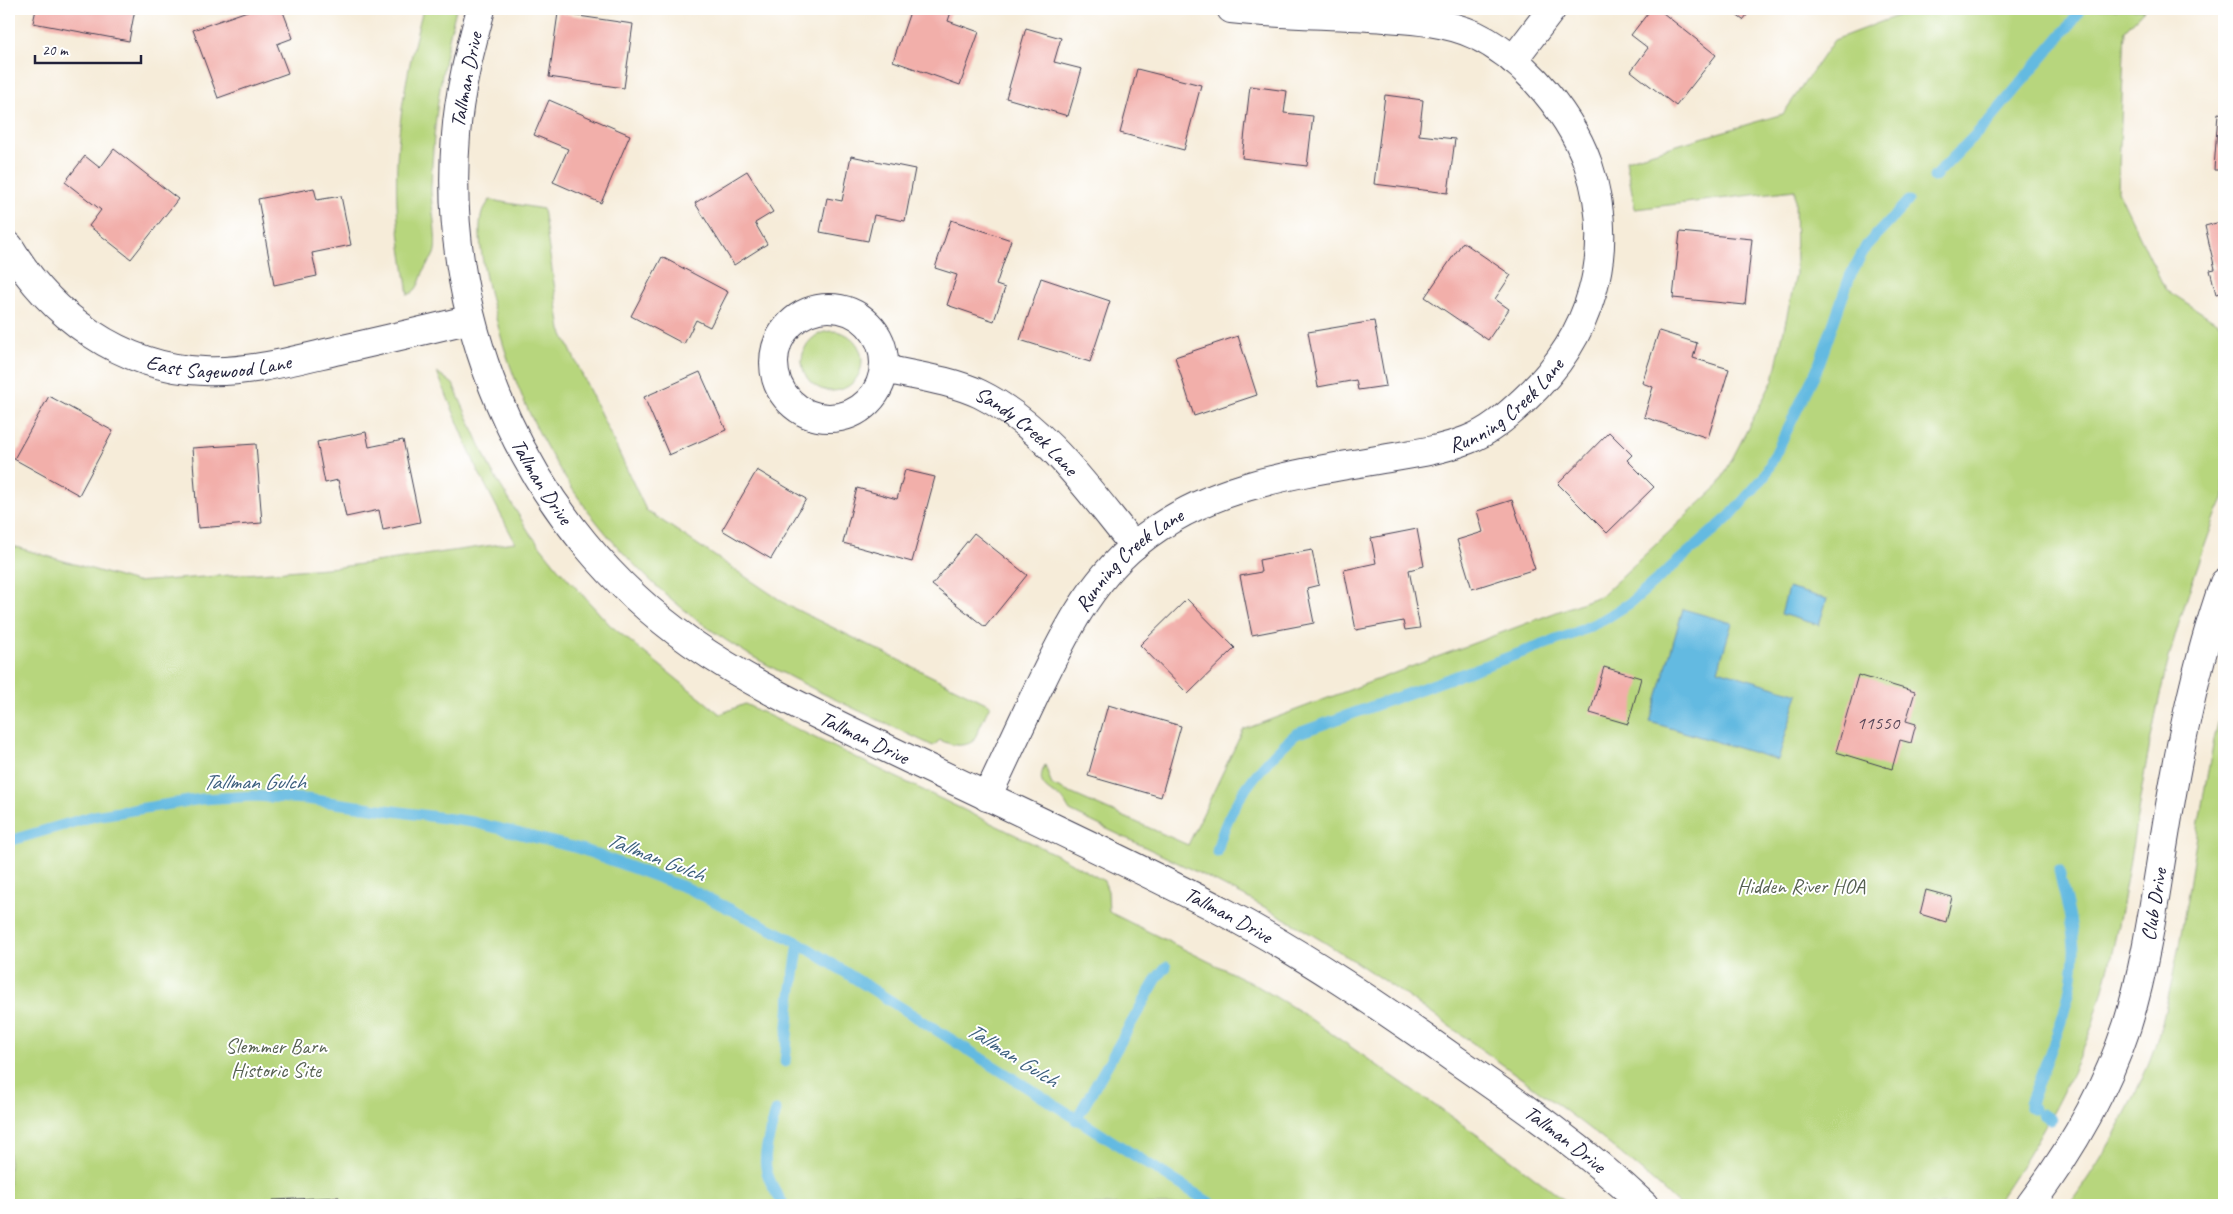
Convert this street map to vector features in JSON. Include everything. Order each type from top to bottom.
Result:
[{"type":"street","name":"Tallman Drive","points":[[481,9],[463,83],[454,161],[458,238],[472,319],[492,386],[511,431],[534,474],[587,548],[633,595],[681,635],[743,675],[1223,912],[1299,954],[1414,1030],[1524,1107],[1590,1157],[1644,1205]]},
{"type":"street","name":"Running Creek Lane","points":[[987,797],[1050,663],[1082,603],[1110,569],[1134,546],[1181,513],[1206,500],[1241,487],[1321,469],[1429,451],[1470,439],[1503,418],[1535,390],[1576,336],[1591,302],[1599,261],[1600,223],[1588,166],[1574,133],[1550,96],[1514,60],[1494,45],[1472,34],[1441,24],[1372,17],[1231,9]]},
{"type":"street","points":[[1514,60],[1552,9]]},
{"type":"street","name":"East Sagewood Lane","points":[[9,246],[32,281],[58,309],[73,321],[111,346],[138,357],[177,368],[206,371],[251,368],[472,319]]},
{"type":"street","name":"Sandy Creek Lane","points":[[884,369],[956,386],[980,395],[1015,417],[1061,457],[1134,546]]},
{"type":"street","name":"Club Drive","points":[[2030,1205],[2064,1155],[2090,1110],[2126,1027],[2150,932],[2180,754],[2210,630],[2224,583]]},
{"type":"green space","points":[[423,9],[456,9],[442,75],[432,163],[431,193],[435,248],[417,288],[408,295],[398,215],[397,154],[402,105]]},
{"type":"green space","name":"Hidden River HOA","points":[[1915,9],[2145,9],[2125,30],[2118,191],[2165,289],[2224,327],[2224,497],[2217,512],[2178,625],[2160,695],[2151,736],[2123,901],[2105,983],[2093,1023],[2082,1051],[2053,1111],[2027,1157],[1997,1202],[1994,1205],[1679,1205],[1640,1169],[1578,1120],[1407,996],[1324,942],[1268,909],[1070,811],[1062,799],[1044,786],[1041,777],[1045,765],[1052,785],[1188,845],[1243,730],[1602,595],[1718,486],[1773,380],[1796,274],[1795,190],[1635,209],[1626,160],[1783,114],[1834,40]]},
{"type":"green space","points":[[490,200],[543,209],[561,330],[646,510],[789,606],[990,705],[973,742],[956,745],[940,740],[933,746],[770,666],[748,654],[703,624],[662,591],[624,553],[590,513],[560,469],[534,423],[513,373],[494,311],[481,251],[480,224],[482,213]]},
{"type":"green space","points":[[832,331],[848,336],[853,340],[857,345],[862,361],[857,377],[853,382],[848,386],[832,391],[816,386],[811,382],[807,377],[802,361],[807,345],[811,340],[816,336]]},
{"type":"green space","name":"Slemmer Barn Historic Site","points":[[437,372],[453,384],[491,470],[529,532],[557,567],[610,625],[720,714],[745,704],[1057,855],[1104,881],[1108,891],[1109,912],[1254,984],[1299,1011],[1496,1148],[1571,1205],[9,1205],[9,545],[136,582],[340,567],[515,542],[477,469]]},
{"type":"green space","points":[[2224,698],[2224,1205],[2069,1205],[2111,1141],[2135,1095],[2162,1023],[2180,942],[2206,779]]},
{"type":"water","points":[[1788,588],[1827,599],[1819,625],[1781,614]]},
{"type":"water","points":[[1683,609],[1732,623],[1718,670],[1798,694],[1778,760],[1650,722]]},
{"type":"building","points":[[36,9],[135,9],[129,41],[33,23]]},
{"type":"building","points":[[253,9],[282,9],[293,38],[277,44],[288,73],[218,98],[193,30]]},
{"type":"building","points":[[911,9],[952,9],[948,21],[979,32],[960,85],[893,61]]},
{"type":"building","points":[[1651,9],[1658,9],[1716,55],[1676,106],[1631,71],[1648,48],[1631,35]]},
{"type":"building","points":[[1728,9],[1752,9],[1743,20]]},
{"type":"building","points":[[558,13],[633,24],[624,88],[549,77]]},
{"type":"building","points":[[1026,28],[1061,38],[1054,62],[1082,69],[1068,116],[1006,98]]},
{"type":"building","points":[[1137,69],[1201,85],[1184,150],[1120,133]]},
{"type":"building","points":[[1250,86],[1287,91],[1284,113],[1313,116],[1307,166],[1242,158]]},
{"type":"building","points":[[1385,95],[1423,100],[1419,135],[1455,139],[1448,193],[1374,184]]},
{"type":"building","points":[[549,100],[630,135],[601,203],[553,182],[568,149],[534,135]]},
{"type":"building","points":[[2218,113],[2224,114],[2224,170],[2214,170]]},
{"type":"building","points":[[114,149],[178,199],[131,259],[89,226],[101,210],[65,182],[85,156],[100,168]]},
{"type":"building","points":[[851,156],[915,169],[905,221],[874,215],[868,241],[820,232],[827,198],[842,201]]},
{"type":"building","points":[[747,171],[773,212],[755,223],[767,244],[734,265],[695,203]]},
{"type":"building","points":[[314,188],[317,200],[341,196],[351,245],[312,253],[317,276],[274,285],[258,199]]},
{"type":"building","points":[[951,220],[1011,240],[996,285],[1005,288],[994,321],[947,305],[957,275],[935,268]]},
{"type":"building","points":[[2224,221],[2224,292],[2216,294],[2210,270],[2215,269],[2205,226]]},
{"type":"building","points":[[1680,232],[1752,239],[1745,305],[1673,298]]},
{"type":"building","points":[[1463,242],[1511,275],[1495,299],[1509,309],[1488,340],[1425,297]]},
{"type":"building","points":[[662,257],[728,292],[710,327],[696,320],[684,344],[631,316]]},
{"type":"building","points":[[1041,278],[1110,301],[1090,362],[1020,340]]},
{"type":"building","points":[[1374,321],[1386,386],[1358,390],[1356,380],[1318,387],[1308,332]]},
{"type":"building","points":[[1659,331],[1697,343],[1693,358],[1729,369],[1708,438],[1644,417],[1653,387],[1642,383]]},
{"type":"building","points":[[1238,336],[1257,395],[1194,416],[1175,357]]},
{"type":"building","points":[[700,372],[726,430],[669,455],[644,397]]},
{"type":"building","points":[[49,396],[113,431],[79,495],[14,459]]},
{"type":"building","points":[[366,432],[369,447],[403,440],[420,522],[383,530],[379,510],[346,517],[338,480],[325,483],[317,442]]},
{"type":"building","points":[[1609,432],[1632,455],[1627,460],[1654,487],[1607,533],[1558,484]]},
{"type":"building","points":[[256,444],[262,523],[198,528],[192,448]]},
{"type":"building","points":[[757,470],[806,499],[771,559],[722,530]]},
{"type":"building","points":[[905,470],[935,477],[912,562],[843,543],[857,488],[897,499]]},
{"type":"building","points":[[1512,500],[1535,569],[1472,589],[1457,540],[1483,532],[1477,511]]},
{"type":"building","points":[[1417,529],[1424,566],[1409,570],[1420,628],[1405,630],[1403,621],[1356,630],[1344,570],[1376,563],[1371,538]]},
{"type":"building","points":[[974,533],[1027,575],[985,627],[932,585]]},
{"type":"building","points":[[1312,550],[1319,585],[1307,588],[1314,623],[1252,635],[1240,576],[1261,572],[1259,560]]},
{"type":"building","points":[[1187,599],[1235,648],[1188,694],[1140,645]]},
{"type":"building","points":[[1604,667],[1641,678],[1628,724],[1590,713]]},
{"type":"building","points":[[1858,675],[1915,692],[1906,721],[1916,724],[1911,743],[1900,740],[1892,769],[1836,752]]},
{"type":"building","points":[[1108,705],[1181,726],[1161,797],[1088,776]]},
{"type":"building","points":[[1926,890],[1952,897],[1946,922],[1920,914]]},
{"type":"building","points":[[339,1197],[339,1205],[273,1205],[273,1200]]},
{"type":"waterway","points":[[1934,177],[1987,123],[2073,21],[2080,9]]},
{"type":"waterway","points":[[1217,852],[1229,818],[1247,787],[1270,758],[1296,734],[1573,634],[1603,620],[1630,603],[1729,517],[1764,477],[1818,367],[1850,276],[1866,246],[1908,201]]},
{"type":"waterway","name":"Tallman Gulch","points":[[9,841],[94,816],[202,799],[254,796],[306,799],[473,822],[581,849],[687,888],[799,943],[1213,1205]]},
{"type":"waterway","points":[[2034,1109],[2030,1107],[2030,1103],[2059,1027],[2070,988],[2073,968],[2072,929],[2059,870]]},
{"type":"waterway","points":[[785,1062],[790,1001],[799,943]]},
{"type":"waterway","points":[[1076,1120],[1157,978],[1166,967]]},
{"type":"waterway","points":[[776,1111],[765,1160],[769,1180],[784,1205]]},
{"type":"waterway","points":[[2042,1114],[2051,1120]]}]
